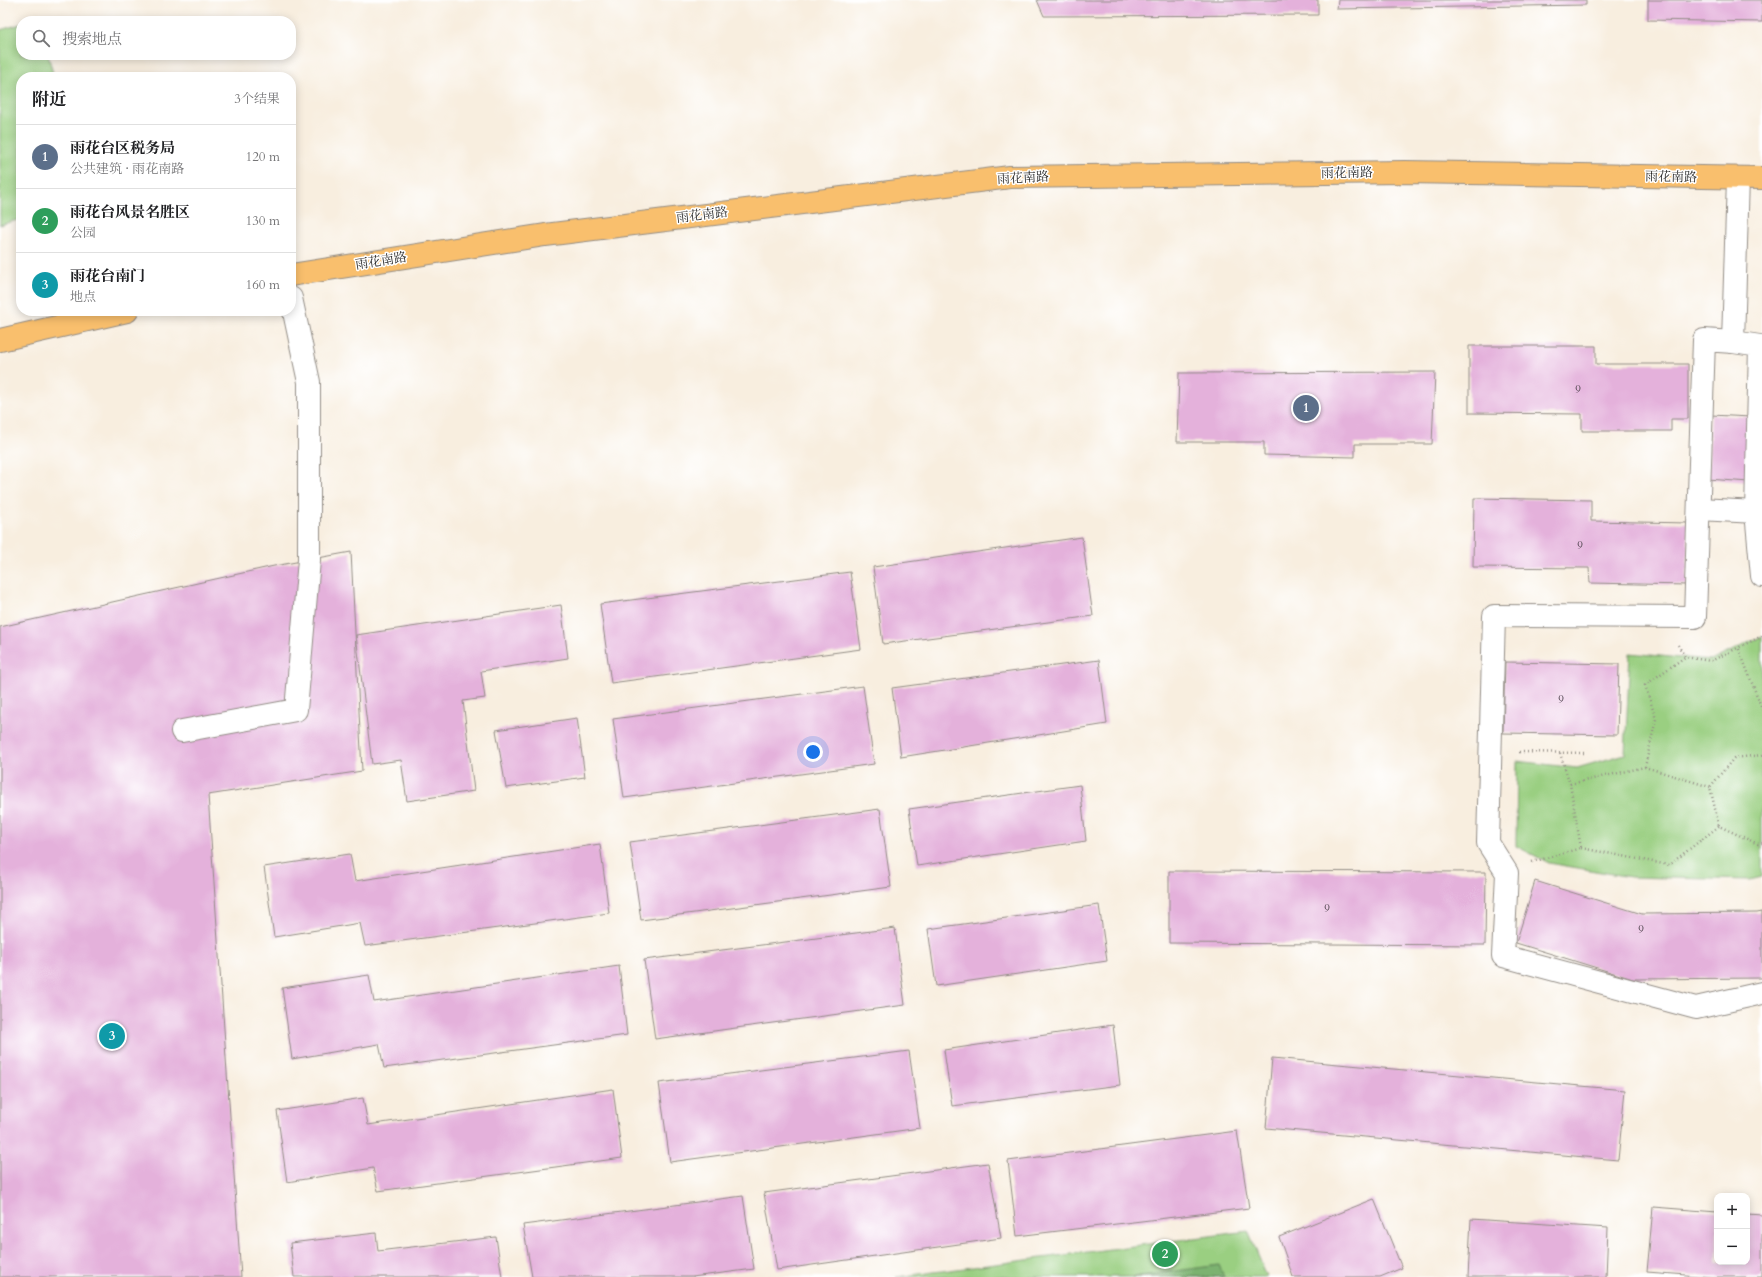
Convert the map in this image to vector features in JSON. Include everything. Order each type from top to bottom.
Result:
[{"type":"main road","name":"雨花南路","points":[[296,274],[546,235],[1010,177],[1405,172],[1762,178]]},
{"type":"main road","points":[[0,340],[105,316]]},
{"type":"lane","points":[[1733,342],[1738,178]]},
{"type":"lane","points":[[182,731],[296,710],[309,560],[309,382],[295,316]]},
{"type":"lane","points":[[1762,576],[1756,512],[1760,346],[1704,340],[1695,617],[1494,616],[1488,842],[1507,873],[1503,956],[1696,1008],[1762,993]]},
{"type":"lane","points":[[1699,510],[1756,512]]},
{"type":"path","points":[[1673,617],[1673,635],[1685,657]]},
{"type":"path","points":[[1645,767],[1656,719],[1645,685],[1685,657],[1711,661],[1739,649],[1762,636]]},
{"type":"path","points":[[1739,649],[1762,709]]},
{"type":"path","points":[[1490,750],[1584,753]]},
{"type":"path","points":[[1560,753],[1570,784],[1581,848]]},
{"type":"path","points":[[1710,787],[1734,758],[1762,755]]},
{"type":"path","points":[[1570,784],[1645,767],[1710,787]]},
{"type":"path","points":[[1710,787],[1719,826]]},
{"type":"path","points":[[1505,870],[1581,848],[1669,865],[1719,826]]},
{"type":"path","points":[[1719,826],[1758,844],[1762,842]]},
{"type":"green space","points":[[16,25],[16,60],[49,60],[53,72],[16,72],[16,220],[0,225],[0,30]]},
{"type":"green space","points":[[1762,636],[1762,877],[1750,880],[1630,877],[1549,863],[1516,846],[1517,761],[1577,768],[1625,754],[1630,653],[1711,661]]},
{"type":"green space","points":[[1248,1231],[1267,1277],[896,1277]]},
{"type":"green space","points":[[1219,1265],[1224,1277],[1133,1277]]},
{"type":"building","points":[[1037,0],[1318,0],[1318,15],[1044,16]]},
{"type":"building","points":[[1338,0],[1586,0],[1586,5],[1337,9]]},
{"type":"building","points":[[1648,0],[1762,0],[1762,22],[1648,20]]},
{"type":"building","points":[[1469,346],[1596,346],[1596,364],[1688,364],[1688,419],[1671,419],[1671,431],[1582,431],[1582,414],[1469,413]]},
{"type":"building","points":[[1435,372],[1432,444],[1355,444],[1355,457],[1264,455],[1264,442],[1177,442],[1179,373]]},
{"type":"building","points":[[1711,415],[1751,417],[1749,482],[1708,479]]},
{"type":"building","points":[[1474,498],[1591,500],[1591,521],[1688,523],[1687,585],[1590,583],[1589,568],[1473,567]]},
{"type":"building","points":[[1082,537],[1093,616],[883,644],[873,567]]},
{"type":"building","points":[[351,552],[362,771],[208,795],[241,1277],[0,1277],[0,627],[274,566]]},
{"type":"building","points":[[850,572],[861,649],[611,683],[600,604]]},
{"type":"building","points":[[561,605],[568,658],[481,671],[485,698],[463,701],[474,791],[407,801],[401,760],[372,764],[356,635]]},
{"type":"building","points":[[1099,660],[1107,724],[901,757],[892,688]]},
{"type":"building","points":[[1505,662],[1619,664],[1617,735],[1503,733]]},
{"type":"building","points":[[863,686],[874,764],[624,798],[613,719]]},
{"type":"building","points":[[577,718],[585,777],[506,788],[496,730]]},
{"type":"building","points":[[1080,785],[1086,841],[917,866],[909,809]]},
{"type":"building","points":[[880,809],[891,887],[641,920],[630,842]]},
{"type":"building","points":[[600,844],[609,913],[365,946],[360,923],[274,937],[264,867],[350,854],[355,881]]},
{"type":"building","points":[[1169,871],[1486,872],[1485,945],[1169,943]]},
{"type":"building","points":[[1535,881],[1642,914],[1762,912],[1762,978],[1633,979],[1516,943]]},
{"type":"building","points":[[1099,905],[1107,961],[936,986],[928,929]]},
{"type":"building","points":[[895,928],[905,1005],[655,1039],[644,960]]},
{"type":"building","points":[[619,966],[627,1035],[384,1068],[379,1044],[292,1059],[282,988],[369,975],[374,1002]]},
{"type":"building","points":[[1113,1025],[1120,1085],[952,1106],[944,1050]]},
{"type":"building","points":[[909,1051],[920,1128],[670,1162],[659,1083]]},
{"type":"building","points":[[1272,1058],[1625,1090],[1618,1160],[1266,1128]]},
{"type":"building","points":[[613,1089],[622,1158],[378,1191],[373,1168],[287,1182],[277,1111],[363,1098],[368,1125]]},
{"type":"building","points":[[1237,1131],[1249,1208],[1017,1236],[1008,1161]]},
{"type":"building","points":[[988,1163],[1001,1238],[777,1270],[764,1193]]},
{"type":"building","points":[[743,1196],[754,1269],[692,1277],[532,1277],[523,1225]]},
{"type":"building","points":[[1374,1199],[1402,1268],[1380,1277],[1293,1277],[1279,1237]]},
{"type":"building","points":[[1653,1207],[1714,1212],[1714,1265],[1750,1265],[1750,1214],[1762,1215],[1762,1277],[1712,1277],[1647,1272]]},
{"type":"building","points":[[1471,1219],[1608,1228],[1606,1277],[1468,1277]]},
{"type":"building","points":[[376,1233],[378,1251],[496,1237],[502,1277],[294,1277],[290,1243]]},
{"type":"place","name":"雨花台区税务局","points":[[1306,408]]},
{"type":"place","name":"雨花台南门","points":[[112,1036]]},
{"type":"place","name":"雨花台风景名胜区","points":[[1165,1254]]}]
